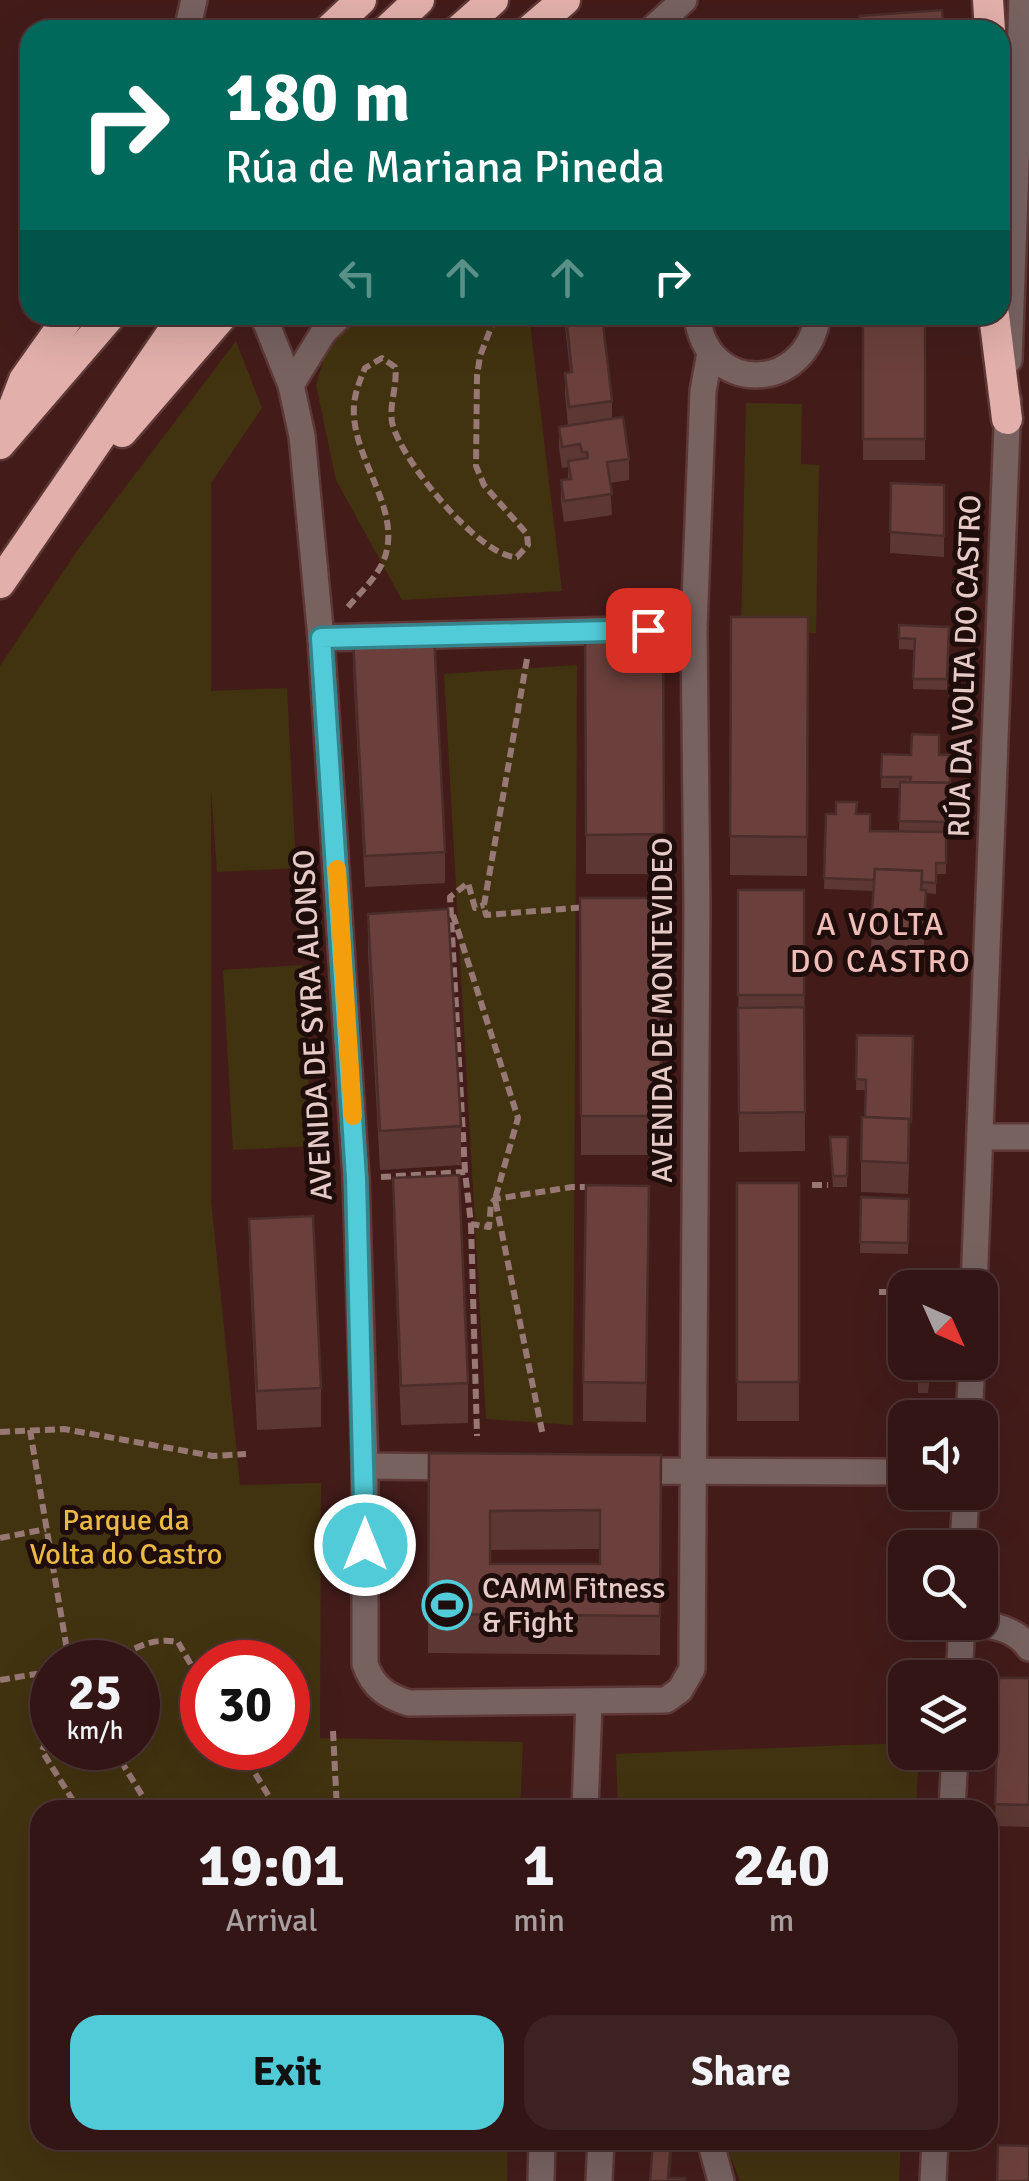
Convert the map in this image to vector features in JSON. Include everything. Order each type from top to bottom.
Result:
[{"type":"highway","points":[[340,20],[361,0]]},
{"type":"highway","points":[[397,20],[419,0]]},
{"type":"highway","points":[[470,20],[493,0]]},
{"type":"highway","points":[[542,20],[565,0]]},
{"type":"highway","points":[[0,443],[24,380],[63,325]]},
{"type":"highway","points":[[0,443],[102,325]]},
{"type":"highway","points":[[0,582],[177,325]]},
{"type":"highway","points":[[34,532],[214,325]]},
{"type":"highway","points":[[995,325],[1007,419]]},
{"type":"street","points":[[662,20],[684,0]]},
{"type":"street","name":"RÚA DA VOLTA DO CASTRO","points":[[975,1270],[1027,1]]},
{"type":"street","name":"AVENIDA DE SYRA ALONSO","points":[[267,325],[290,385],[302,436],[321,638],[354,1139],[365,1466],[365,1664],[380,1691],[409,1703],[589,1703]]},
{"type":"street","points":[[290,385],[331,325]]},
{"type":"street","points":[[699,325],[710,353],[724,366],[760,375],[778,372],[795,362],[808,348],[815,325]]},
{"type":"street","name":"AVENIDA DE MONTEVIDEO","points":[[589,1703],[666,1700],[688,1680],[692,1669],[697,907],[694,628],[703,391],[710,353]]},
{"type":"street","points":[[321,638],[694,628]]},
{"type":"street","points":[[980,1136],[1029,1137]]},
{"type":"street","points":[[365,1466],[492,1468]]},
{"type":"street","points":[[606,1470],[888,1472]]},
{"type":"street","points":[[998,1627],[1023,1639],[1029,1648]]},
{"type":"street","points":[[585,1800],[589,1703]]},
{"type":"street","points":[[953,1800],[954,1770]]},
{"type":"street","points":[[541,2181],[542,2150]]},
{"type":"street","points":[[599,2181],[600,2150]]},
{"type":"street","points":[[713,2150],[722,2181]]},
{"type":"street","points":[[934,2181],[935,2150]]},
{"type":"path","points":[[348,608],[380,568],[388,542],[386,514],[358,439],[354,407],[365,368],[382,358],[395,367],[391,405],[398,438],[438,499],[500,554],[517,557],[528,545],[527,534],[484,484],[476,466],[477,376],[492,325]]},
{"type":"path","points":[[527,657],[484,905],[486,915],[590,907]]},
{"type":"path","points":[[471,1224],[488,1227],[491,1204],[518,1118],[450,898],[468,883],[475,908],[484,905]]},
{"type":"path","points":[[435,916],[454,915]]},
{"type":"path","points":[[454,915],[465,1172],[471,1224],[476,1436]]},
{"type":"path","points":[[370,1178],[465,1172]]},
{"type":"path","points":[[812,1185],[828,1185]]},
{"type":"path","points":[[495,1199],[572,1186],[589,1187]]},
{"type":"path","points":[[495,1199],[543,1436]]},
{"type":"path","points":[[879,1292],[888,1292]]},
{"type":"path","points":[[30,1430],[66,1640]]},
{"type":"path","points":[[0,1432],[94,1432],[213,1456],[246,1454]]},
{"type":"path","points":[[0,1538],[46,1529]]},
{"type":"path","points":[[0,1680],[30,1675]]},
{"type":"path","points":[[334,1731],[337,1800]]},
{"type":"path","points":[[53,1770],[73,1800]]},
{"type":"path","points":[[126,1770],[145,1800]]},
{"type":"path","points":[[253,1770],[271,1800]]},
{"type":"green space","points":[[350,325],[530,325],[562,591],[402,600],[336,480],[316,385],[325,355]]},
{"type":"green space","name":"Parque da Volta do Castro","points":[[236,341],[262,408],[211,483],[211,691],[287,688],[296,868],[217,872],[211,789],[211,1200],[240,1485],[321,1483],[320,1738],[523,1742],[520,1800],[30,1800],[30,2150],[508,2150],[507,2181],[0,2181],[0,666],[77,551]]},
{"type":"green space","points":[[746,403],[802,404],[801,464],[819,465],[816,633],[741,632]]},
{"type":"green space","points":[[577,665],[573,1425],[486,1419],[444,674]]},
{"type":"green space","points":[[302,965],[312,1146],[233,1150],[223,970]]},
{"type":"green space","points":[[888,1744],[888,1770],[918,1770],[917,1800],[618,1800],[616,1754]]},
{"type":"green space","points":[[728,2150],[901,2150],[899,2181],[740,2181]]},
{"type":"building","points":[[942,10],[943,20],[859,20],[859,16]]},
{"type":"building","points":[[567,325],[603,325],[612,401],[569,407],[565,373],[572,372]]},
{"type":"building","points":[[863,325],[925,325],[925,439],[863,439]]},
{"type":"building","points":[[623,417],[629,459],[607,462],[612,494],[564,501],[561,480],[571,479],[568,461],[588,458],[580,444],[562,447],[559,427]]},
{"type":"building","points":[[891,483],[944,485],[944,536],[890,532]]},
{"type":"building","points":[[731,617],[808,617],[807,837],[730,836]]},
{"type":"building","points":[[585,622],[663,622],[664,834],[586,835]]},
{"type":"building","points":[[899,625],[949,627],[947,679],[913,679],[915,639],[899,638]]},
{"type":"building","points":[[434,634],[445,852],[365,856],[353,639]]},
{"type":"building","points":[[912,734],[939,735],[939,755],[950,755],[950,783],[881,777],[882,754],[911,755]]},
{"type":"building","points":[[900,782],[950,783],[946,822],[899,821]]},
{"type":"building","points":[[836,802],[857,802],[856,814],[870,814],[870,831],[946,832],[946,863],[936,863],[936,883],[922,882],[922,871],[875,869],[874,880],[824,878],[826,814],[836,814]]},
{"type":"building","points":[[875,869],[922,871],[921,890],[926,890],[924,925],[919,924],[919,930],[871,928]]},
{"type":"building","points":[[738,890],[804,890],[804,995],[738,995]]},
{"type":"building","points":[[580,898],[660,898],[661,1116],[581,1116]]},
{"type":"building","points":[[448,909],[461,1126],[380,1131],[368,914]]},
{"type":"building","points":[[804,1007],[805,1112],[739,1113],[738,1008]]},
{"type":"building","points":[[857,1035],[913,1036],[911,1122],[865,1117],[866,1080],[856,1079]]},
{"type":"building","points":[[862,1117],[909,1119],[908,1163],[861,1161]]},
{"type":"building","points":[[830,1137],[848,1137],[847,1176],[833,1176]]},
{"type":"building","points":[[459,1175],[468,1383],[401,1386],[393,1178]]},
{"type":"building","points":[[737,1183],[799,1183],[799,1382],[737,1382]]},
{"type":"building","points":[[586,1185],[649,1186],[646,1383],[583,1382]]},
{"type":"building","points":[[861,1197],[909,1199],[908,1243],[860,1242]]},
{"type":"building","points":[[313,1216],[321,1388],[257,1391],[249,1219]]},
{"type":"building","points":[[429,1453],[661,1455],[660,1616],[428,1614]],"holes":[[[600,1510],[600,1564],[490,1564],[490,1511]]]},
{"type":"building","points":[[999,1678],[1029,1678],[1029,1805],[998,1804]]},
{"type":"building","points":[[998,2145],[1029,2146],[1029,2181],[997,2181]]},
{"type":"building","points":[[652,2150],[670,2150],[668,2178],[685,2181],[650,2181]]},
{"type":"slow traffic","points":[[337,869],[353,1116]]},
{"type":"place","name":"CAMM Fitness & Fight","points":[[447,1605]]},
{"type":"district","name":"A VOLTA DO CASTRO","points":[[881,942]]},
{"type":"route","points":[[365,1545],[356,1178],[321,638],[648,630]]}]
